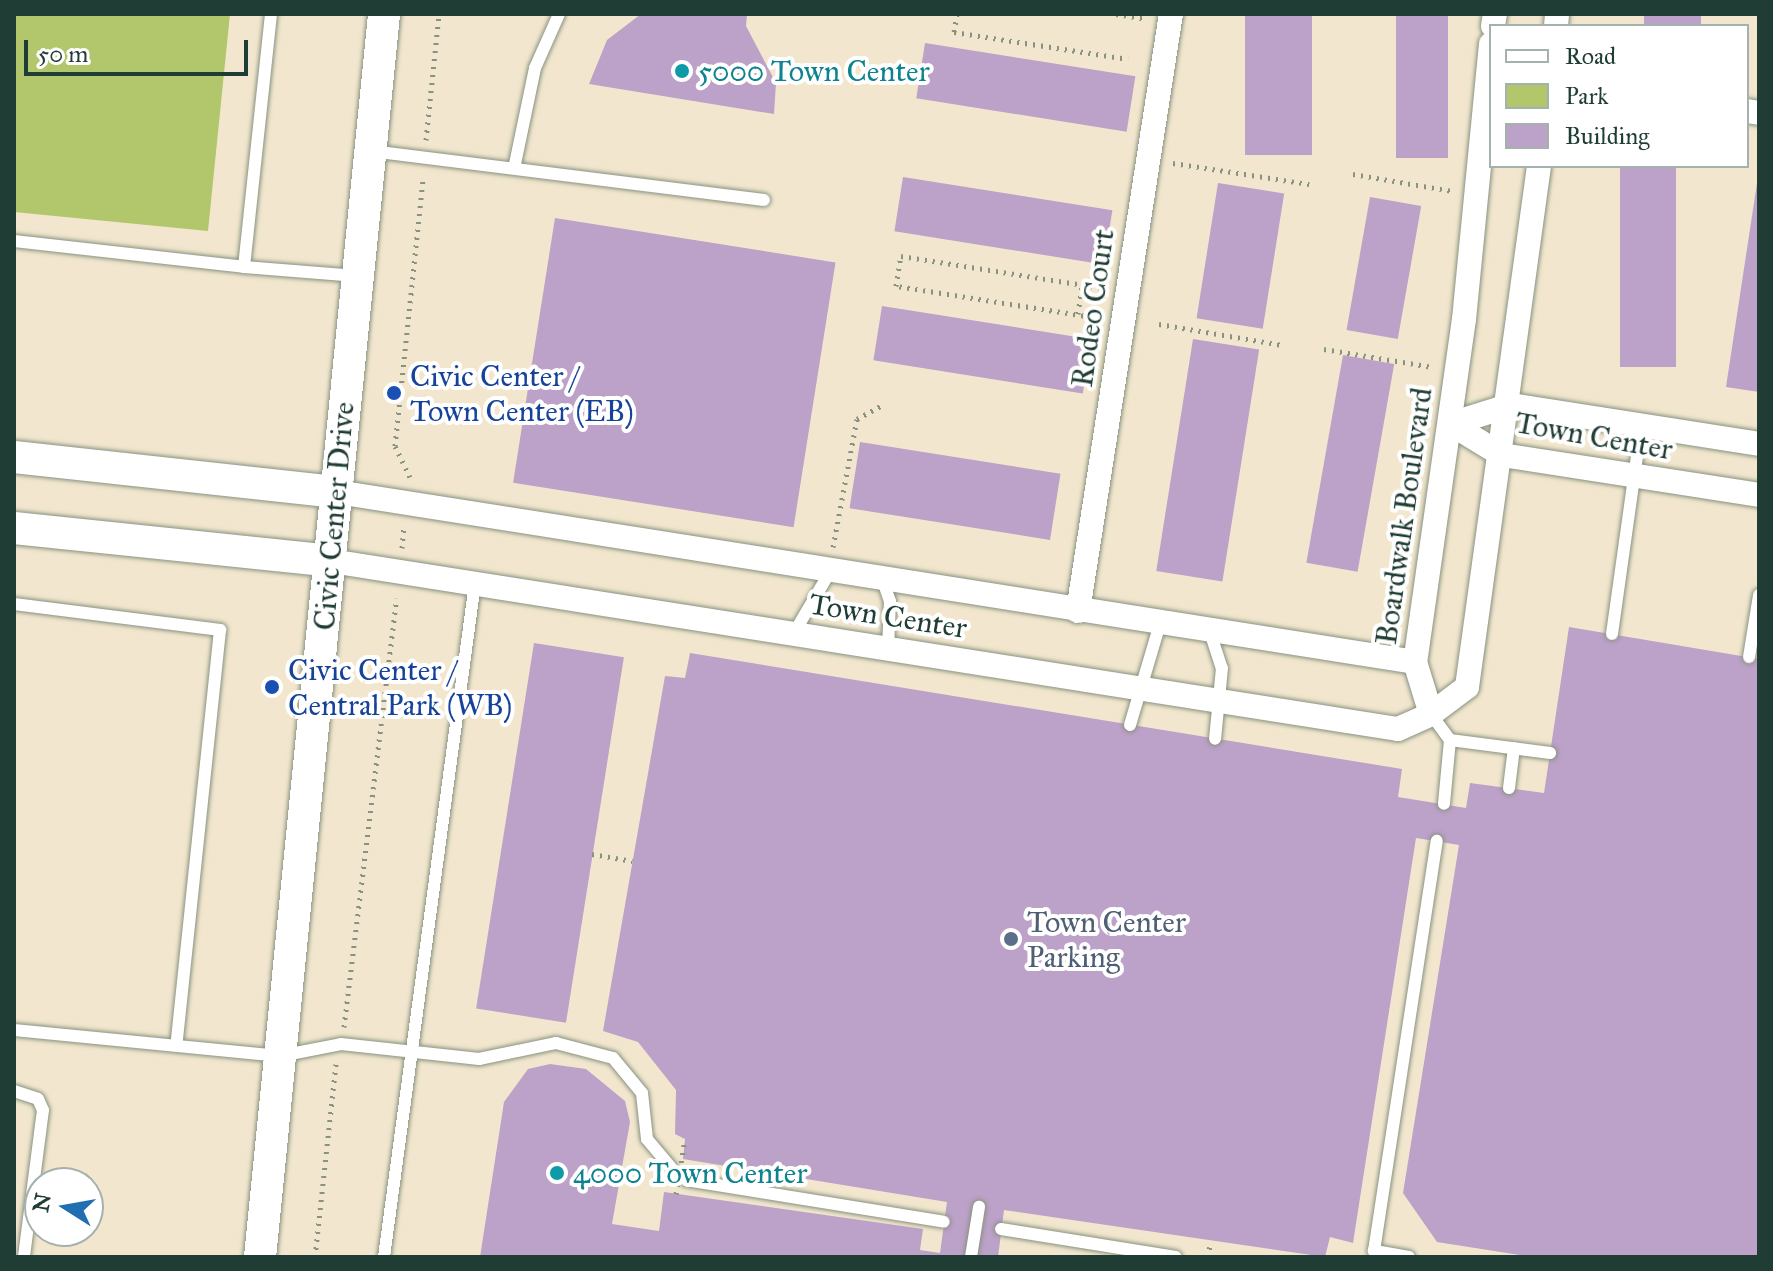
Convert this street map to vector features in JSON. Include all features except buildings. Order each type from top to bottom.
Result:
[{"type":"street","name":"Civic Center Drive","points":[[260,1257],[384,14]]},
{"type":"street","name":"Rodeo Court","points":[[1078,611],[1162,17]]},
{"type":"street","name":"Boardwalk Boulevard","points":[[1431,714],[1415,662],[1451,424],[1489,74]]},
{"type":"street","points":[[1431,714],[1467,687],[1511,405],[1539,168]]},
{"type":"street","name":"Town Center","points":[[1451,424],[1511,405],[1759,444]]},
{"type":"street","name":"Town Center","points":[[1451,424],[1502,455],[1759,495]]},
{"type":"street","points":[[14,457],[337,492]]},
{"type":"street","name":"Town Center","points":[[337,492],[831,562],[883,581],[1415,662]]},
{"type":"street","points":[[14,528],[331,561]]},
{"type":"street","name":"Town Center","points":[[331,561],[476,581],[1398,729],[1431,714]]},
{"type":"lane","points":[[244,267],[271,14]]},
{"type":"lane","points":[[515,164],[535,68],[559,14]]},
{"type":"lane","points":[[371,151],[515,164],[764,200]]},
{"type":"lane","points":[[14,241],[244,267],[357,276]]},
{"type":"lane","points":[[1612,634],[1641,427]]},
{"type":"lane","points":[[794,633],[831,562]]},
{"type":"lane","points":[[384,1257],[476,581]]},
{"type":"lane","points":[[883,581],[890,601],[888,649]]},
{"type":"lane","points":[[1749,657],[1759,595]]},
{"type":"lane","points":[[14,604],[220,630],[176,1046]]},
{"type":"lane","points":[[1130,725],[1137,688],[1160,624]]},
{"type":"lane","points":[[1210,632],[1222,668],[1222,703],[1215,739]]},
{"type":"lane","points":[[1431,714],[1450,740],[1444,804]]},
{"type":"lane","points":[[1450,740],[1550,753]]},
{"type":"lane","points":[[1509,788],[1514,748]]},
{"type":"lane","points":[[1409,1257],[1372,1254],[1437,841]]},
{"type":"lane","points":[[14,1030],[280,1056],[341,1044],[479,1059],[556,1043],[613,1058],[642,1093],[647,1139],[671,1168]]},
{"type":"lane","points":[[14,1091],[38,1099],[43,1110],[24,1257]]},
{"type":"lane","points":[[686,1180],[944,1222]]},
{"type":"lane","points":[[971,1257],[979,1207]]},
{"type":"lane","points":[[1001,1229],[1176,1257]]},
{"type":"path","points":[[427,133],[439,14]]},
{"type":"path","points":[[957,14],[954,32],[1128,59]]},
{"type":"path","points":[[1116,14],[1162,17]]},
{"type":"path","points":[[1165,162],[1309,184]]},
{"type":"path","points":[[1353,174],[1453,191]]},
{"type":"path","points":[[410,481],[395,446],[423,180]]},
{"type":"path","points":[[1103,319],[896,286],[901,256],[1109,289]]},
{"type":"path","points":[[1078,314],[1082,285]]},
{"type":"path","points":[[1159,324],[1282,345]]},
{"type":"path","points":[[1324,349],[1434,367]]},
{"type":"path","points":[[831,562],[857,419],[884,404]]},
{"type":"path","points":[[402,547],[404,525]]},
{"type":"path","points":[[346,1016],[396,605]]},
{"type":"path","points":[[592,854],[632,861]]},
{"type":"path","points":[[315,1257],[332,1080]]},
{"type":"path","points":[[676,1194],[685,1139]]},
{"type":"path","points":[[1208,1257],[1210,1244]]},
{"type":"green space","points":[[14,14],[230,14],[208,231],[14,212]]},
{"type":"place","name":"5000 Town Center","points":[[682,71]]},
{"type":"place","name":"Civic Center / Town Center (EB)","points":[[394,393]]},
{"type":"place","name":"Civic Center / Central Park (WB)","points":[[272,687]]},
{"type":"place","name":"Town Center Parking","points":[[1011,939]]},
{"type":"place","name":"4000 Town Center","points":[[557,1173]]}]
